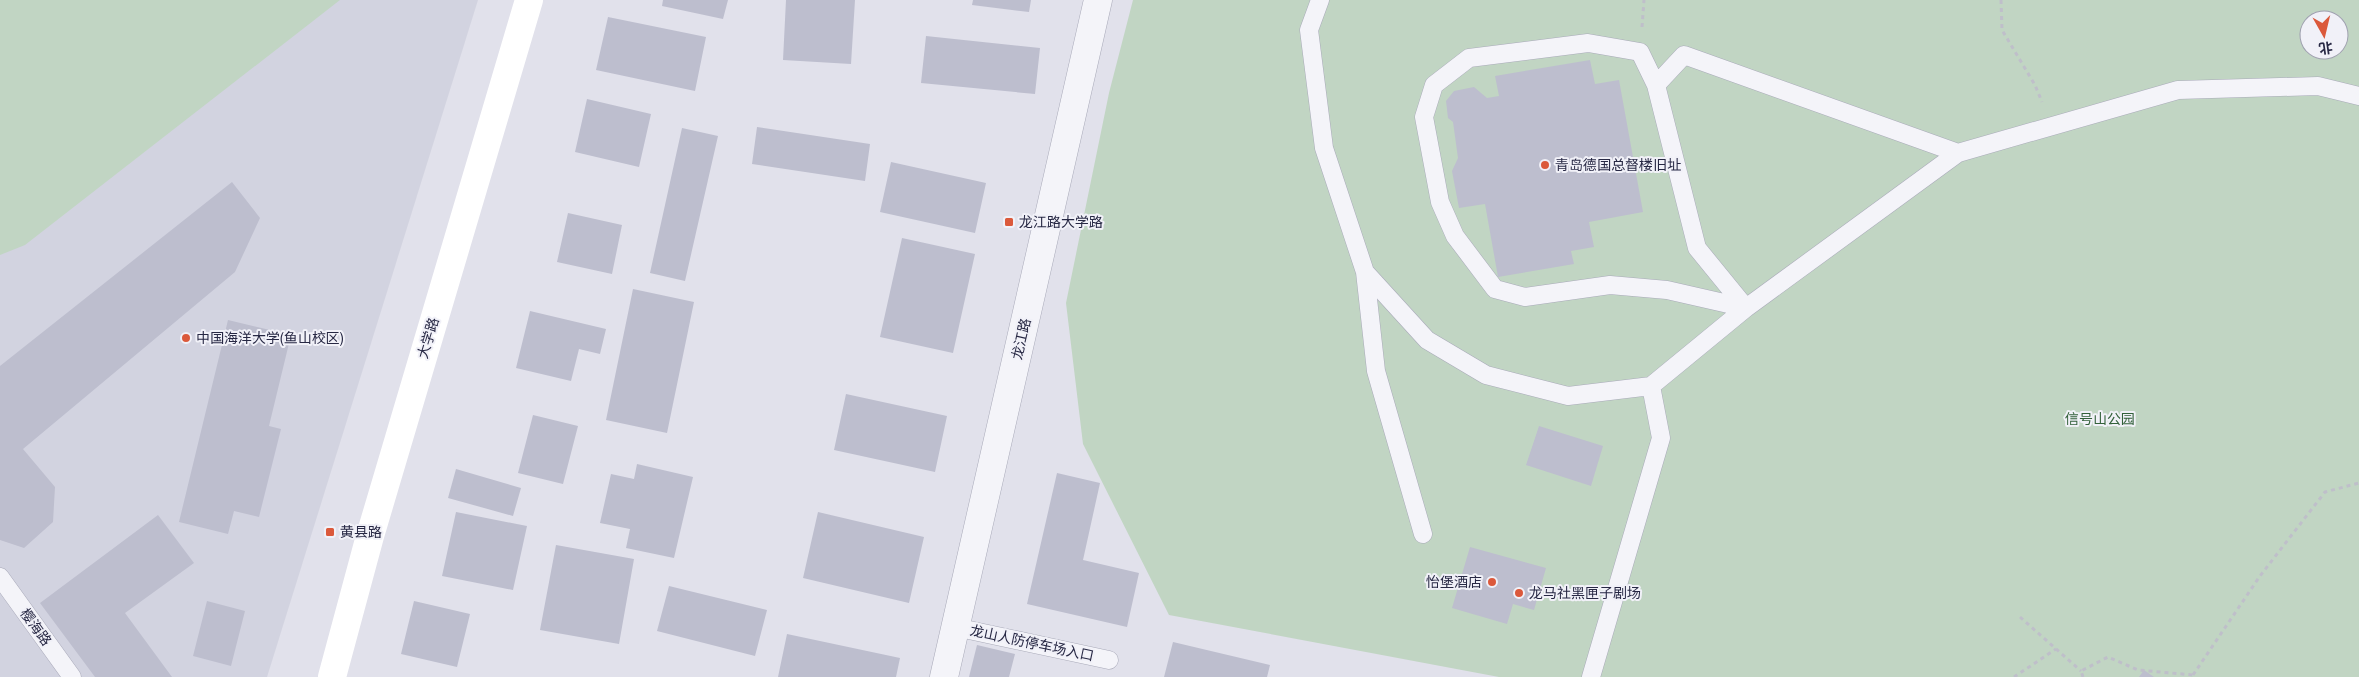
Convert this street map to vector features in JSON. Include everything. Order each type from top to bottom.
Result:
[{"type":"main road","name":"大学路","points":[[332,677],[372,526],[529,0]]},
{"type":"street","name":"龙江路","points":[[944,677],[1098,0]]},
{"type":"lane","points":[[1320,0],[1309,30],[1324,148],[1365,272],[1376,371],[1423,534]]},
{"type":"lane","points":[[1588,43],[1640,52],[1656,85],[1697,248],[1746,308],[1667,290],[1610,285],[1525,297],[1495,289],[1455,236],[1440,202],[1424,117],[1434,85],[1469,58],[1588,43]]},
{"type":"lane","points":[[1656,85],[1684,56],[1958,153]]},
{"type":"lane","points":[[1365,272],[1427,340],[1486,375],[1568,396],[1651,386],[1746,308],[1958,153],[2178,90],[2318,86],[2359,96]]},
{"type":"lane","points":[[1592,677],[1660,438],[1651,386]]},
{"type":"lane","name":"樱海路","points":[[0,577],[72,677]]},
{"type":"lane","name":"龙山人防停车场入口","points":[[955,626],[1109,660]]},
{"type":"path","points":[[2001,0],[2002,30],[2036,85],[2050,126]]},
{"type":"path","points":[[2081,672],[2108,657],[2138,670],[2193,676],[2260,576],[2325,492],[2359,483]]},
{"type":"path","points":[[2020,617],[2081,672],[2083,677]]},
{"type":"path","points":[[2014,677],[2056,649]]},
{"type":"shaded area","name":"中国海洋大学(鱼山校区)","points":[[0,0],[478,0],[267,677],[0,677]]},
{"type":"green space","points":[[0,0],[340,0],[25,245],[0,255]]},
{"type":"green space","name":"信号山公园","points":[[1133,0],[2359,0],[2359,677],[1499,677],[1169,615],[1083,444],[1066,303],[1109,93]]},
{"type":"building","points":[[663,0],[728,0],[723,19],[662,6]]},
{"type":"building","points":[[786,0],[855,0],[851,64],[783,60]]},
{"type":"building","points":[[973,0],[1031,0],[1029,12],[972,5]]},
{"type":"building","points":[[608,17],[706,37],[695,91],[596,70]]},
{"type":"building","points":[[926,36],[1040,48],[1035,94],[921,83]]},
{"type":"building","name":"青岛德国总督楼旧址","points":[[1590,60],[1595,84],[1619,80],[1643,212],[1589,222],[1594,247],[1571,251],[1574,264],[1498,277],[1485,204],[1459,208],[1452,171],[1458,158],[1453,122],[1448,118],[1446,101],[1454,91],[1474,87],[1487,98],[1499,96],[1495,76]]},
{"type":"building","points":[[587,99],[651,114],[639,167],[575,152]]},
{"type":"building","points":[[757,127],[870,144],[865,181],[752,164]]},
{"type":"building","points":[[682,128],[718,136],[685,281],[650,273]]},
{"type":"building","points":[[891,162],[986,183],[975,233],[880,212]]},
{"type":"building","points":[[232,182],[260,218],[235,272],[23,449],[55,487],[53,522],[24,548],[0,540],[0,366]]},
{"type":"building","points":[[568,213],[622,225],[612,274],[557,262]]},
{"type":"building","points":[[902,238],[975,254],[953,353],[880,337]]},
{"type":"building","points":[[633,289],[694,302],[667,433],[606,420]]},
{"type":"building","points":[[530,311],[606,329],[600,354],[579,349],[571,381],[516,368]]},
{"type":"building","points":[[228,320],[291,335],[269,426],[281,429],[259,517],[234,511],[228,534],[179,522]]},
{"type":"building","points":[[846,394],[947,416],[935,472],[834,450]]},
{"type":"building","points":[[533,415],[578,426],[563,484],[518,473]]},
{"type":"building","points":[[1539,426],[1603,446],[1591,486],[1526,465]]},
{"type":"building","points":[[637,464],[693,477],[674,558],[626,548],[630,529],[600,523],[611,474],[634,479]]},
{"type":"building","points":[[456,469],[521,488],[513,516],[448,498]]},
{"type":"building","points":[[1057,473],[1100,483],[1083,560],[1139,573],[1127,627],[1027,604]]},
{"type":"building","points":[[456,512],[527,526],[513,590],[442,576]]},
{"type":"building","points":[[818,512],[924,537],[909,603],[803,578]]},
{"type":"building","points":[[158,515],[194,563],[125,613],[172,677],[95,677],[40,603]]},
{"type":"building","points":[[556,545],[634,559],[619,644],[540,630]]},
{"type":"building","points":[[1470,547],[1546,568],[1534,610],[1513,604],[1507,624],[1452,608]]},
{"type":"building","points":[[669,586],[767,610],[755,656],[657,631]]},
{"type":"building","points":[[207,601],[245,611],[231,666],[193,656]]},
{"type":"building","points":[[414,601],[470,614],[457,667],[401,654]]},
{"type":"building","points":[[787,634],[900,658],[896,677],[778,677]]},
{"type":"building","points":[[1173,642],[1270,665],[1267,677],[1164,677]]},
{"type":"building","points":[[977,645],[1015,654],[1009,677],[969,677]]},
{"type":"building","points":[[2144,670],[2154,677],[2139,677]]},
{"type":"place","name":"青岛德国总督楼旧址","points":[[1545,165]]},
{"type":"place","name":"龙江路大学路","points":[[1009,222]]},
{"type":"place","name":"中国海洋大学(鱼山校区)","points":[[186,338]]},
{"type":"place","name":"黄县路","points":[[330,532]]},
{"type":"place","name":"怡堡酒店","points":[[1492,582]]},
{"type":"place","name":"龙马社黑匣子剧场","points":[[1519,593]]}]
